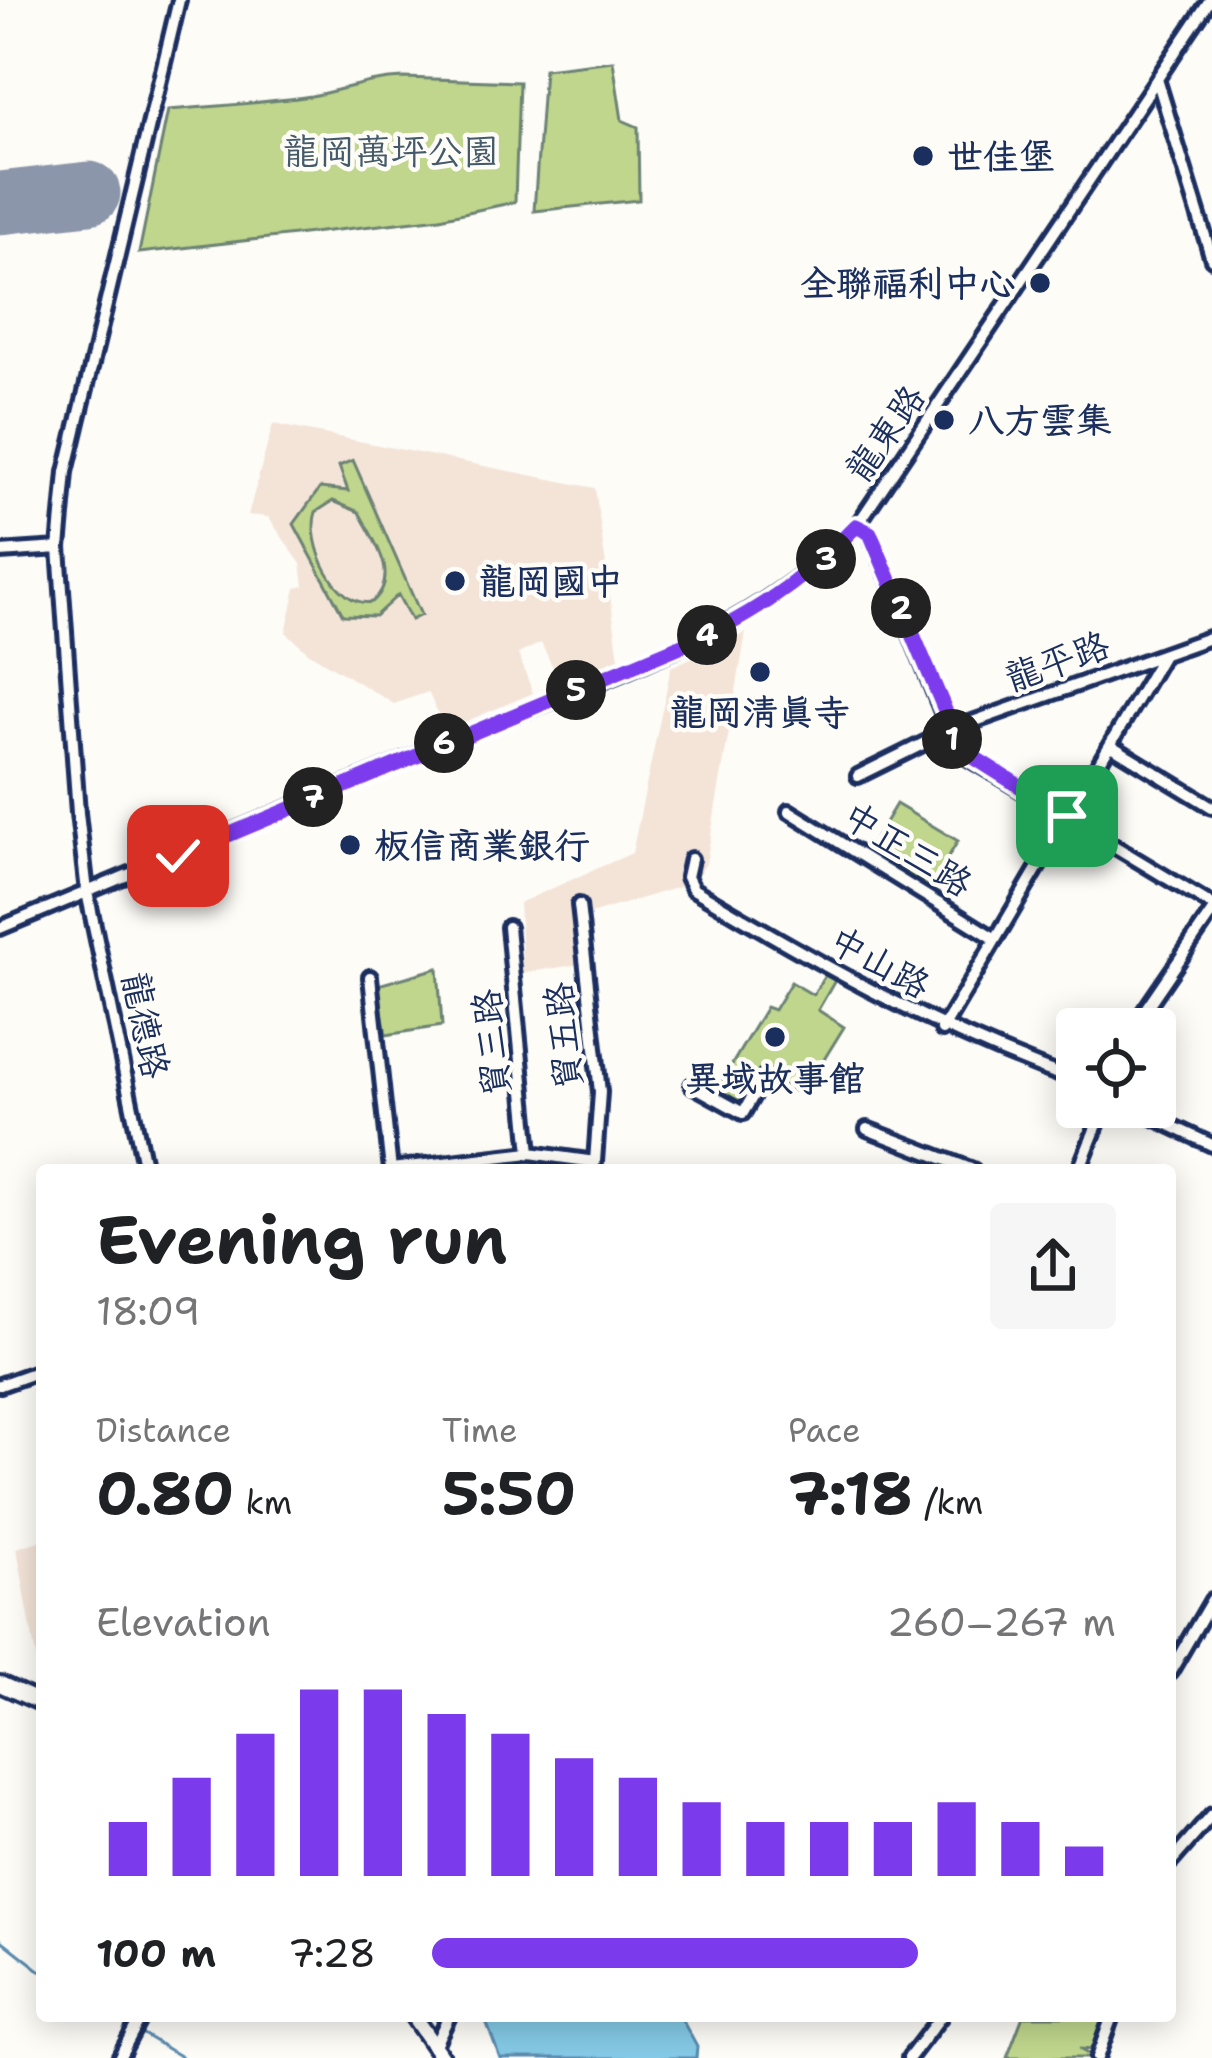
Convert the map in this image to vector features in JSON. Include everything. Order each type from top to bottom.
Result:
[{"type":"main road","points":[[0,1684],[36,1700]]},
{"type":"main road","points":[[417,2022],[438,2053]]},
{"type":"street","name":"龍德路","points":[[144,1164],[87,892],[58,548],[64,479],[179,0]]},
{"type":"street","name":"龍東路","points":[[0,928],[716,631],[779,596],[833,553],[856,526],[1210,0]]},
{"type":"street","points":[[1157,79],[1212,259]]},
{"type":"street","points":[[856,526],[870,533],[953,729],[951,743],[958,752],[1212,909],[1146,1008]]},
{"type":"street","points":[[0,552],[58,548]]},
{"type":"street","name":"龍平路","points":[[858,776],[953,729],[1212,637]]},
{"type":"street","points":[[942,1030],[1162,655]]},
{"type":"street","points":[[1110,745],[1212,807]]},
{"type":"street","name":"中正三路","points":[[789,811],[994,938]]},
{"type":"street","name":"中山路","points":[[691,859],[687,878],[693,889],[942,1030],[1056,1073]]},
{"type":"street","name":"貿五路","points":[[530,1153],[595,1162],[600,1092],[579,905]]},
{"type":"street","name":"貿三路","points":[[508,927],[530,1153]]},
{"type":"street","points":[[370,977],[390,1164]]},
{"type":"street","points":[[692,1085],[743,1113],[764,1077]]},
{"type":"street","points":[[1080,1164],[1095,1128]]},
{"type":"street","points":[[1176,1128],[1212,1145]]},
{"type":"street","points":[[867,1129],[957,1164]]},
{"type":"street","points":[[440,1164],[530,1153]]},
{"type":"street","points":[[0,1385],[36,1372]]},
{"type":"street","points":[[1176,1662],[1212,1600]]},
{"type":"street","points":[[1176,1856],[1212,1814]]},
{"type":"street","points":[[438,2053],[447,2022]]},
{"type":"street","points":[[909,2058],[936,2022]]},
{"type":"street","points":[[1097,2058],[1110,2022]]},
{"type":"street","points":[[119,2058],[137,2023]]},
{"type":"shaded area","name":"龍岡國中","points":[[273,424],[595,488],[619,658],[560,682],[541,643],[518,654],[533,693],[446,730],[428,692],[394,704],[309,653],[286,632],[296,588],[304,586],[301,564],[268,517],[248,515]]},
{"type":"shaded area","points":[[746,633],[706,864],[692,883],[587,915],[587,963],[523,973],[519,903],[632,853],[671,667]]},
{"type":"shaded area","points":[[36,1542],[36,1657],[17,1548]]},
{"type":"green space","name":"龍岡萬坪公園","points":[[613,61],[622,120],[638,127],[639,200],[534,211],[544,69]]},
{"type":"green space","name":"龍岡萬坪公園","points":[[404,78],[519,82],[515,202],[440,218],[139,253],[168,110],[323,94]]},
{"type":"green space","points":[[353,460],[421,615],[411,620],[398,595],[375,616],[343,615],[294,524],[320,488],[348,491],[339,466]],"holes":[[[333,501],[359,512],[385,569],[381,592],[372,602],[359,601],[336,585],[315,540],[316,512]]]},
{"type":"green space","points":[[896,804],[958,841],[929,889],[868,851]]},
{"type":"green space","points":[[438,968],[442,1026],[386,1035],[378,985]]},
{"type":"green space","points":[[827,972],[837,977],[818,1010],[844,1027],[802,1095],[769,1077],[742,1118],[712,1098],[766,1007],[774,1010],[791,982],[813,995]]},
{"type":"green space","points":[[1021,2022],[1106,2022],[1095,2050],[1079,2049],[1095,2058],[1007,2058]]},
{"type":"water","points":[[486,2022],[683,2022],[697,2047],[696,2058],[500,2058]]},
{"type":"waterway","points":[[0,1939],[36,1967]]},
{"type":"waterway","points":[[123,2022],[130,2026]]},
{"type":"waterway","points":[[138,2031],[183,2058]]},
{"type":"runway","points":[[0,203],[89,193]]},
{"type":"place","name":"世佳堡","points":[[923,156]]},
{"type":"place","name":"全聯福利中心","points":[[1040,283]]},
{"type":"place","name":"八方雲集","points":[[944,420]]},
{"type":"place","name":"龍岡國中","points":[[455,581]]},
{"type":"place","name":"龍岡清真寺","points":[[760,672]]},
{"type":"place","name":"板信商業銀行","points":[[350,845]]},
{"type":"place","name":"異域故事館","points":[[775,1037]]},
{"type":"route","points":[[178,856],[716,631],[779,596],[833,553],[856,526],[870,533],[953,729],[951,743],[958,752],[1067,816]]}]
